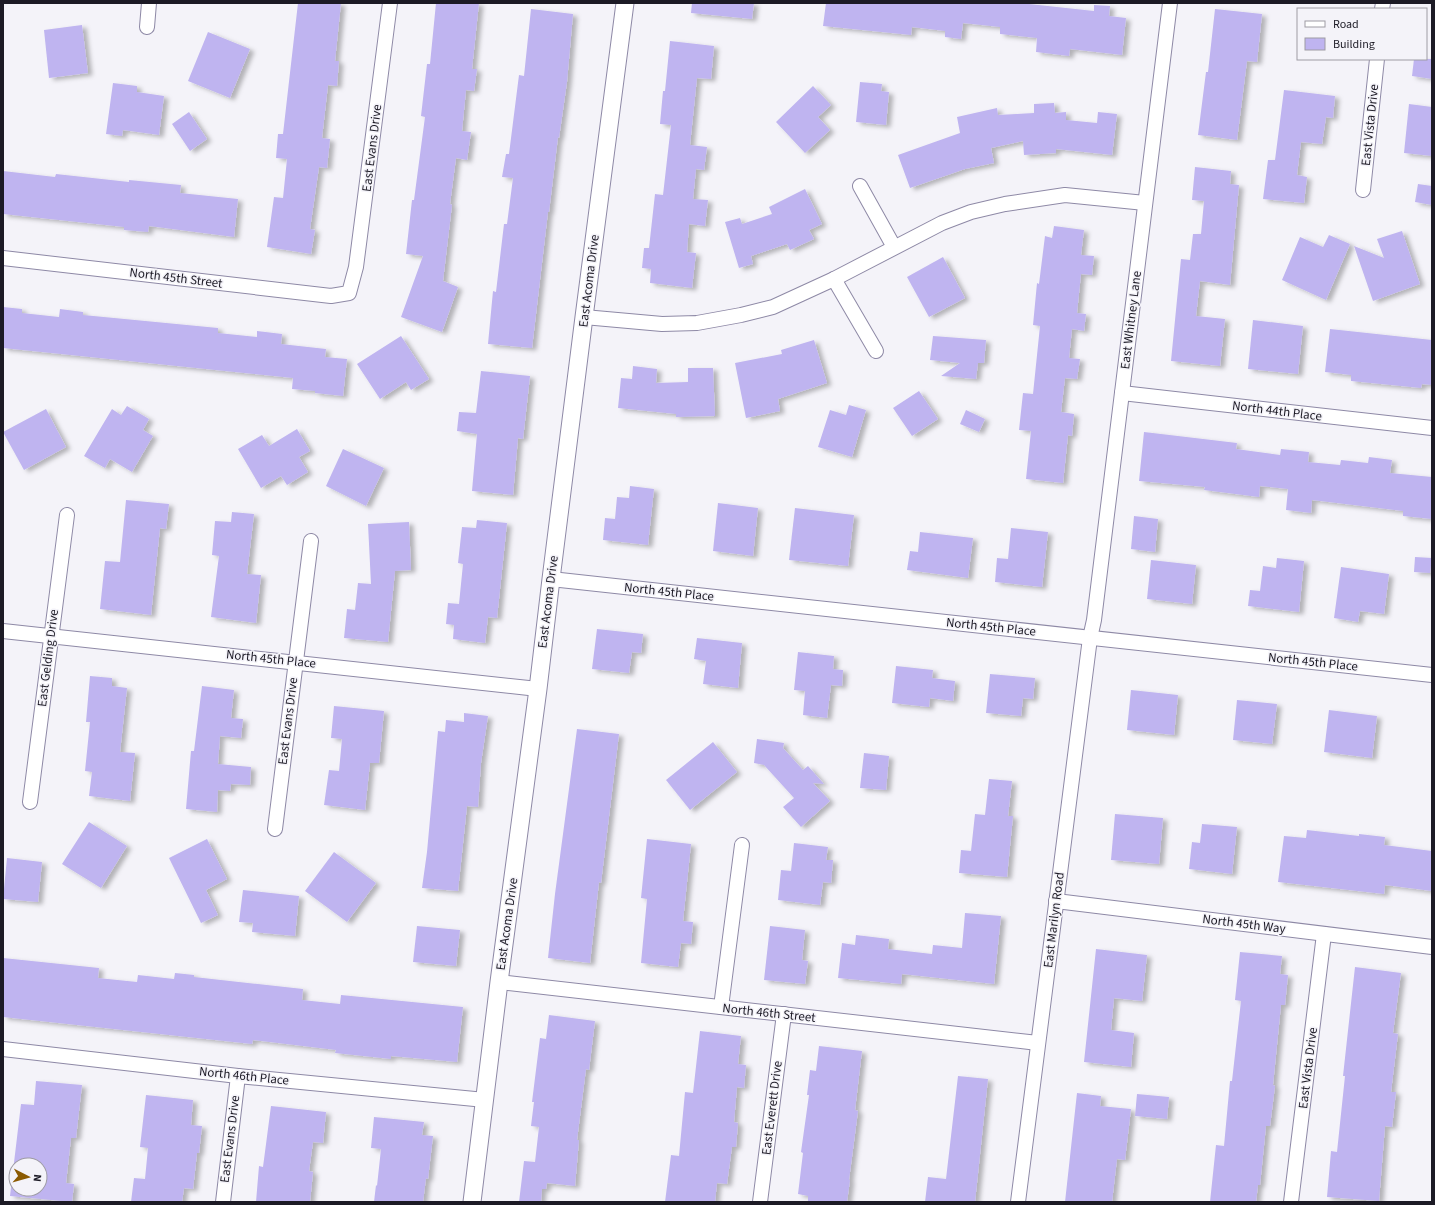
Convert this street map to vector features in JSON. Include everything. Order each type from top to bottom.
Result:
[{"type":"street","points":[[147,27],[149,3]]},
{"type":"street","name":"East Evans Drive","points":[[349,293],[356,267],[390,3]]},
{"type":"street","name":"East Acoma Drive","points":[[472,1202],[499,982],[538,689],[550,579],[626,3]]},
{"type":"street","name":"East Whitney Lane","points":[[1090,638],[1094,620],[1170,3]]},
{"type":"street","name":"East Vista Drive","points":[[1363,190],[1377,60]]},
{"type":"street","points":[[860,186],[894,247]]},
{"type":"street","points":[[584,317],[662,324],[697,323],[740,315],[773,307],[834,279],[942,223],[971,212],[1005,204],[1065,195],[1145,203]]},
{"type":"street","name":"North 45th Street","points":[[3,258],[331,296],[349,293]]},
{"type":"street","points":[[834,279],[876,351]]},
{"type":"street","name":"North 44th Place","points":[[1122,393],[1432,428]]},
{"type":"street","name":"East Gelding Drive","points":[[30,802],[67,515]]},
{"type":"street","name":"East Evans Drive","points":[[275,829],[311,541]]},
{"type":"street","name":"North 45th Place","points":[[550,579],[1432,675]]},
{"type":"street","name":"North 45th Place","points":[[3,631],[538,689]]},
{"type":"street","name":"East Marilyn Road","points":[[1018,1202],[1090,638]]},
{"type":"street","points":[[721,1007],[742,845]]},
{"type":"street","name":"North 45th Way","points":[[1056,901],[1432,947]]},
{"type":"street","name":"East Vista Drive","points":[[1291,1202],[1324,934]]},
{"type":"street","name":"North 46th Street","points":[[499,982],[1038,1043]]},
{"type":"street","name":"East Everett Drive","points":[[760,1202],[784,1014]]},
{"type":"street","name":"North 46th Place","points":[[3,1049],[238,1076],[485,1100]]},
{"type":"street","name":"East Evans Drive","points":[[223,1202],[238,1076]]},
{"type":"building","points":[[298,3],[341,3],[335,61],[339,61],[337,86],[328,85],[322,138],[330,139],[327,168],[319,167],[310,229],[315,230],[311,254],[267,247],[274,197],[283,198],[287,159],[276,158],[278,134],[283,134]]},
{"type":"building","points":[[436,3],[479,3],[472,69],[477,69],[474,91],[466,90],[462,131],[471,132],[467,160],[456,158],[443,281],[458,287],[442,332],[401,317],[423,256],[406,254],[412,200],[414,200],[425,117],[421,116],[427,64],[430,64]]},
{"type":"building","points":[[692,3],[754,3],[752,19],[691,13]]},
{"type":"building","points":[[826,3],[1029,3],[1094,11],[1094,5],[1110,6],[1109,16],[1126,18],[1122,55],[1070,49],[1069,56],[1036,52],[1037,38],[1000,34],[1000,27],[963,23],[961,39],[945,37],[945,31],[912,27],[911,35],[823,26]]},
{"type":"building","points":[[531,9],[573,14],[567,82],[548,212],[532,348],[488,344],[493,291],[496,292],[504,224],[507,224],[513,178],[502,177],[506,154],[509,154],[519,75],[524,76]]},
{"type":"building","points":[[1215,9],[1262,14],[1257,62],[1247,61],[1237,140],[1198,135],[1206,72],[1208,72]]},
{"type":"building","points":[[82,25],[88,73],[49,78],[44,30]]},
{"type":"building","points":[[208,32],[250,49],[230,98],[188,81]]},
{"type":"building","points":[[670,41],[714,46],[711,79],[697,78],[690,145],[707,147],[704,170],[696,169],[693,199],[708,200],[705,226],[689,224],[687,252],[696,253],[692,288],[650,283],[651,269],[642,268],[644,248],[649,248],[655,194],[663,195],[671,125],[660,124]]},
{"type":"building","points":[[1432,59],[1432,79],[1412,76],[1414,60]]},
{"type":"building","points":[[860,82],[882,84],[881,91],[889,92],[886,125],[856,122]]},
{"type":"building","points":[[113,83],[137,86],[137,92],[164,96],[159,135],[123,130],[122,136],[106,134]]},
{"type":"building","points":[[813,86],[831,105],[818,117],[830,130],[805,153],[776,122]]},
{"type":"building","points":[[1284,90],[1335,96],[1333,118],[1326,117],[1322,144],[1301,142],[1297,175],[1307,177],[1304,203],[1263,199],[1268,160],[1275,160]]},
{"type":"building","points":[[1054,103],[1055,113],[1066,112],[1066,120],[1097,123],[1098,112],[1117,114],[1112,155],[1056,149],[1056,153],[1024,155],[1023,141],[991,148],[994,163],[965,169],[910,188],[898,155],[960,133],[957,117],[997,108],[998,115],[1034,113],[1034,104]]},
{"type":"building","points":[[1409,104],[1432,107],[1432,156],[1404,153]]},
{"type":"building","points":[[189,112],[207,139],[190,151],[172,124]]},
{"type":"building","points":[[1195,167],[1231,171],[1230,184],[1239,185],[1230,285],[1200,281],[1196,316],[1225,319],[1220,366],[1171,361],[1181,259],[1190,260],[1193,234],[1201,234],[1204,201],[1192,200]]},
{"type":"building","points":[[3,171],[55,177],[56,174],[129,182],[129,180],[181,185],[180,193],[238,199],[234,237],[149,226],[148,232],[124,230],[124,227],[3,214]]},
{"type":"building","points":[[1418,184],[1432,186],[1432,205],[1415,202]]},
{"type":"building","points":[[805,189],[822,224],[809,230],[814,239],[790,250],[787,244],[751,256],[753,264],[739,268],[725,222],[740,218],[742,224],[772,214],[769,207]]},
{"type":"building","points":[[1054,226],[1084,230],[1081,255],[1094,256],[1092,275],[1081,274],[1077,313],[1086,314],[1084,331],[1072,329],[1069,358],[1080,359],[1077,379],[1065,378],[1061,412],[1074,414],[1072,436],[1068,435],[1063,483],[1026,479],[1031,431],[1019,430],[1023,393],[1033,394],[1040,326],[1033,325],[1037,283],[1039,284],[1045,236],[1052,238]]},
{"type":"building","points":[[1402,231],[1420,284],[1373,301],[1354,246],[1384,258],[1377,239]]},
{"type":"building","points":[[1329,235],[1350,244],[1326,300],[1282,280],[1300,237],[1323,247]]},
{"type":"building","points":[[943,257],[965,298],[929,317],[907,277]]},
{"type":"building","points":[[3,307],[22,309],[22,313],[59,317],[60,309],[83,312],[83,315],[218,328],[218,333],[257,337],[257,331],[282,334],[281,344],[326,349],[325,357],[347,359],[343,396],[292,389],[293,378],[3,348]]},
{"type":"building","points":[[1253,320],[1303,326],[1298,374],[1248,369]]},
{"type":"building","points":[[1330,329],[1432,340],[1432,385],[1422,384],[1421,388],[1351,381],[1351,375],[1325,372]]},
{"type":"building","points":[[401,336],[429,379],[411,390],[406,382],[380,399],[357,364]]},
{"type":"building","points":[[933,336],[986,340],[984,363],[978,363],[976,379],[941,376],[960,363],[930,360]]},
{"type":"building","points":[[814,340],[827,383],[778,399],[780,411],[746,418],[735,363],[782,354],[781,350]]},
{"type":"building","points":[[633,366],[657,369],[656,383],[688,382],[688,368],[713,368],[715,416],[676,417],[676,414],[618,408],[621,378],[632,379]]},
{"type":"building","points":[[481,371],[530,376],[523,439],[518,438],[513,495],[472,491],[477,434],[457,431],[459,412],[476,413]]},
{"type":"building","points":[[919,391],[938,419],[912,436],[893,408]]},
{"type":"building","points":[[849,405],[866,410],[852,457],[818,447],[830,410],[846,415]]},
{"type":"building","points":[[127,406],[149,419],[143,430],[153,436],[132,472],[110,459],[105,468],[84,456],[112,409],[121,415]]},
{"type":"building","points":[[46,409],[66,447],[24,470],[3,432]]},
{"type":"building","points":[[966,410],[985,419],[979,432],[960,424]]},
{"type":"building","points":[[297,429],[310,451],[299,457],[308,472],[287,485],[281,476],[261,488],[238,449],[262,435],[269,446]]},
{"type":"building","points":[[1144,432],[1237,443],[1236,449],[1280,455],[1281,449],[1309,452],[1308,462],[1340,465],[1341,460],[1368,463],[1369,457],[1392,460],[1390,473],[1432,477],[1432,519],[1403,516],[1403,511],[1312,500],[1311,513],[1286,510],[1288,489],[1260,486],[1259,497],[1204,490],[1205,487],[1139,481]]},
{"type":"building","points":[[343,449],[384,468],[366,506],[326,486]]},
{"type":"building","points":[[630,486],[654,489],[648,545],[603,540],[605,518],[615,519],[617,497],[629,498]]},
{"type":"building","points":[[126,500],[169,504],[166,529],[160,528],[151,615],[100,609],[105,561],[120,562]]},
{"type":"building","points":[[718,503],[758,508],[753,556],[713,551]]},
{"type":"building","points":[[795,508],[854,515],[848,566],[789,560]]},
{"type":"building","points":[[232,512],[254,514],[247,574],[261,575],[256,623],[211,617],[219,556],[212,555],[215,521],[231,522]]},
{"type":"building","points":[[1134,516],[1158,519],[1155,552],[1131,549]]},
{"type":"building","points":[[477,520],[507,523],[497,618],[488,617],[485,643],[453,639],[454,625],[446,624],[448,603],[459,604],[463,564],[458,563],[462,527],[476,528]]},
{"type":"building","points":[[409,522],[411,570],[395,571],[388,642],[344,638],[347,609],[355,610],[358,583],[371,584],[368,524]]},
{"type":"building","points":[[1011,528],[1048,532],[1042,587],[995,582],[997,558],[1008,559]]},
{"type":"building","points":[[920,532],[973,538],[968,578],[907,570],[910,551],[918,552]]},
{"type":"building","points":[[1415,557],[1432,558],[1430,573],[1414,572]]},
{"type":"building","points":[[1277,558],[1304,561],[1299,612],[1248,606],[1250,590],[1260,591],[1263,566],[1276,568]]},
{"type":"building","points":[[1151,560],[1196,565],[1192,604],[1147,599]]},
{"type":"building","points":[[1341,567],[1389,574],[1384,614],[1360,611],[1358,622],[1334,618]]},
{"type":"building","points":[[597,629],[643,634],[641,653],[632,652],[629,673],[592,669]]},
{"type":"building","points":[[697,638],[742,643],[738,688],[703,684],[706,661],[694,659]]},
{"type":"building","points":[[798,652],[834,656],[833,669],[843,670],[842,686],[831,685],[827,718],[803,715],[805,691],[794,690]]},
{"type":"building","points":[[896,666],[933,670],[932,678],[955,681],[953,701],[930,698],[929,707],[892,703]]},
{"type":"building","points":[[990,674],[1035,678],[1033,699],[1023,698],[1021,716],[986,713]]},
{"type":"building","points":[[90,676],[112,678],[112,686],[127,688],[120,752],[135,753],[130,801],[89,796],[92,772],[85,771],[90,722],[86,722]]},
{"type":"building","points":[[202,686],[234,690],[231,718],[243,719],[241,738],[220,736],[218,764],[251,767],[250,785],[231,784],[230,791],[218,790],[217,812],[186,809],[191,751],[194,751]]},
{"type":"building","points":[[1131,690],[1178,695],[1174,735],[1127,730]]},
{"type":"building","points":[[1237,700],[1277,704],[1272,744],[1233,740]]},
{"type":"building","points":[[334,706],[384,711],[379,763],[370,763],[365,810],[324,805],[329,770],[339,771],[342,739],[331,738]]},
{"type":"building","points":[[1329,710],[1377,716],[1372,758],[1324,752]]},
{"type":"building","points":[[464,713],[488,716],[481,763],[478,807],[467,806],[458,891],[422,888],[427,852],[438,731],[445,732],[446,720],[464,722]]},
{"type":"building","points":[[577,729],[619,734],[601,883],[599,882],[590,963],[548,958]]},
{"type":"building","points":[[757,739],[784,743],[783,748],[803,770],[808,766],[824,784],[813,783],[830,801],[801,827],[783,807],[794,798],[764,765],[754,763]]},
{"type":"building","points":[[713,742],[737,772],[690,810],[666,780]]},
{"type":"building","points":[[864,753],[889,756],[886,790],[860,788]]},
{"type":"building","points":[[989,779],[1012,781],[1008,816],[1013,816],[1007,877],[959,873],[961,850],[971,851],[975,814],[985,815]]},
{"type":"building","points":[[1115,814],[1163,818],[1159,864],[1111,860]]},
{"type":"building","points":[[89,822],[127,846],[101,888],[62,864]]},
{"type":"building","points":[[1202,824],[1237,827],[1232,874],[1189,869],[1192,842],[1200,843]]},
{"type":"building","points":[[1307,830],[1359,836],[1359,834],[1385,837],[1384,845],[1432,851],[1432,891],[1385,885],[1384,894],[1278,882],[1284,836],[1306,838]]},
{"type":"building","points":[[207,839],[227,879],[206,890],[218,915],[201,923],[169,858]]},
{"type":"building","points":[[647,839],[691,844],[683,921],[693,922],[691,944],[681,943],[678,967],[641,963],[647,899],[641,898]]},
{"type":"building","points":[[794,843],[828,847],[826,860],[833,860],[831,883],[823,882],[820,905],[778,900],[781,870],[791,871]]},
{"type":"building","points":[[334,852],[376,883],[347,922],[305,891]]},
{"type":"building","points":[[7,858],[42,862],[38,902],[3,899]]},
{"type":"building","points":[[243,890],[299,896],[295,936],[252,932],[253,923],[239,922]]},
{"type":"building","points":[[965,913],[1001,916],[994,984],[902,974],[901,984],[838,978],[842,943],[855,945],[856,935],[889,939],[888,949],[932,954],[933,945],[962,948]]},
{"type":"building","points":[[417,926],[460,930],[456,966],[413,962]]},
{"type":"building","points":[[770,926],[805,930],[802,960],[808,961],[805,984],[764,980]]},
{"type":"building","points":[[1096,949],[1147,955],[1142,1001],[1114,998],[1111,1030],[1134,1033],[1131,1067],[1084,1062]]},
{"type":"building","points":[[1240,952],[1282,956],[1280,974],[1288,975],[1285,1005],[1281,1005],[1273,1085],[1275,1086],[1270,1126],[1266,1126],[1260,1185],[1258,1185],[1256,1202],[1210,1202],[1216,1145],[1224,1146],[1230,1081],[1232,1081],[1241,1001],[1235,1000]]},
{"type":"building","points":[[3,958],[99,968],[98,978],[137,982],[138,975],[174,979],[175,973],[194,975],[194,977],[303,989],[302,1000],[340,1004],[341,995],[463,1007],[457,1062],[391,1056],[391,1059],[335,1053],[336,1050],[253,1040],[252,1044],[3,1017]]},
{"type":"building","points":[[1355,967],[1401,973],[1393,1033],[1398,1034],[1391,1092],[1396,1092],[1392,1127],[1385,1126],[1379,1201],[1327,1197],[1331,1151],[1337,1152],[1345,1076],[1343,1076]]},
{"type":"building","points":[[549,1015],[595,1021],[589,1070],[586,1069],[577,1140],[579,1140],[575,1186],[547,1183],[546,1189],[542,1189],[541,1202],[519,1202],[524,1161],[535,1162],[539,1127],[531,1126],[534,1102],[532,1102],[540,1038],[546,1039]]},
{"type":"building","points":[[700,1031],[741,1036],[738,1064],[746,1065],[744,1088],[737,1087],[734,1122],[738,1123],[736,1147],[732,1147],[727,1184],[717,1183],[715,1202],[665,1202],[671,1155],[679,1156],[685,1092],[693,1093]]},
{"type":"building","points":[[819,1046],[862,1051],[855,1110],[858,1111],[847,1202],[808,1202],[808,1196],[798,1194],[803,1153],[801,1152],[809,1095],[807,1095],[810,1070],[816,1071]]},
{"type":"building","points":[[958,1076],[988,1079],[975,1202],[925,1202],[928,1177],[946,1179]]},
{"type":"building","points":[[36,1081],[82,1085],[76,1138],[71,1138],[66,1183],[74,1184],[72,1202],[20,1197],[48,1197],[48,1157],[15,1157],[21,1104],[34,1105]]},
{"type":"building","points":[[1077,1093],[1101,1096],[1100,1106],[1131,1109],[1125,1160],[1117,1159],[1112,1202],[1065,1202]]},
{"type":"building","points":[[1137,1094],[1169,1097],[1167,1119],[1135,1116]]},
{"type":"building","points":[[146,1095],[193,1100],[191,1125],[202,1126],[193,1189],[184,1188],[182,1202],[131,1202],[134,1178],[145,1179],[148,1148],[140,1147]]},
{"type":"building","points":[[271,1106],[326,1112],[323,1143],[313,1142],[309,1171],[313,1172],[310,1202],[256,1202],[259,1166],[263,1167]]},
{"type":"building","points":[[374,1117],[424,1122],[422,1135],[433,1136],[428,1179],[426,1178],[423,1202],[374,1202],[381,1149],[371,1148]]}]
